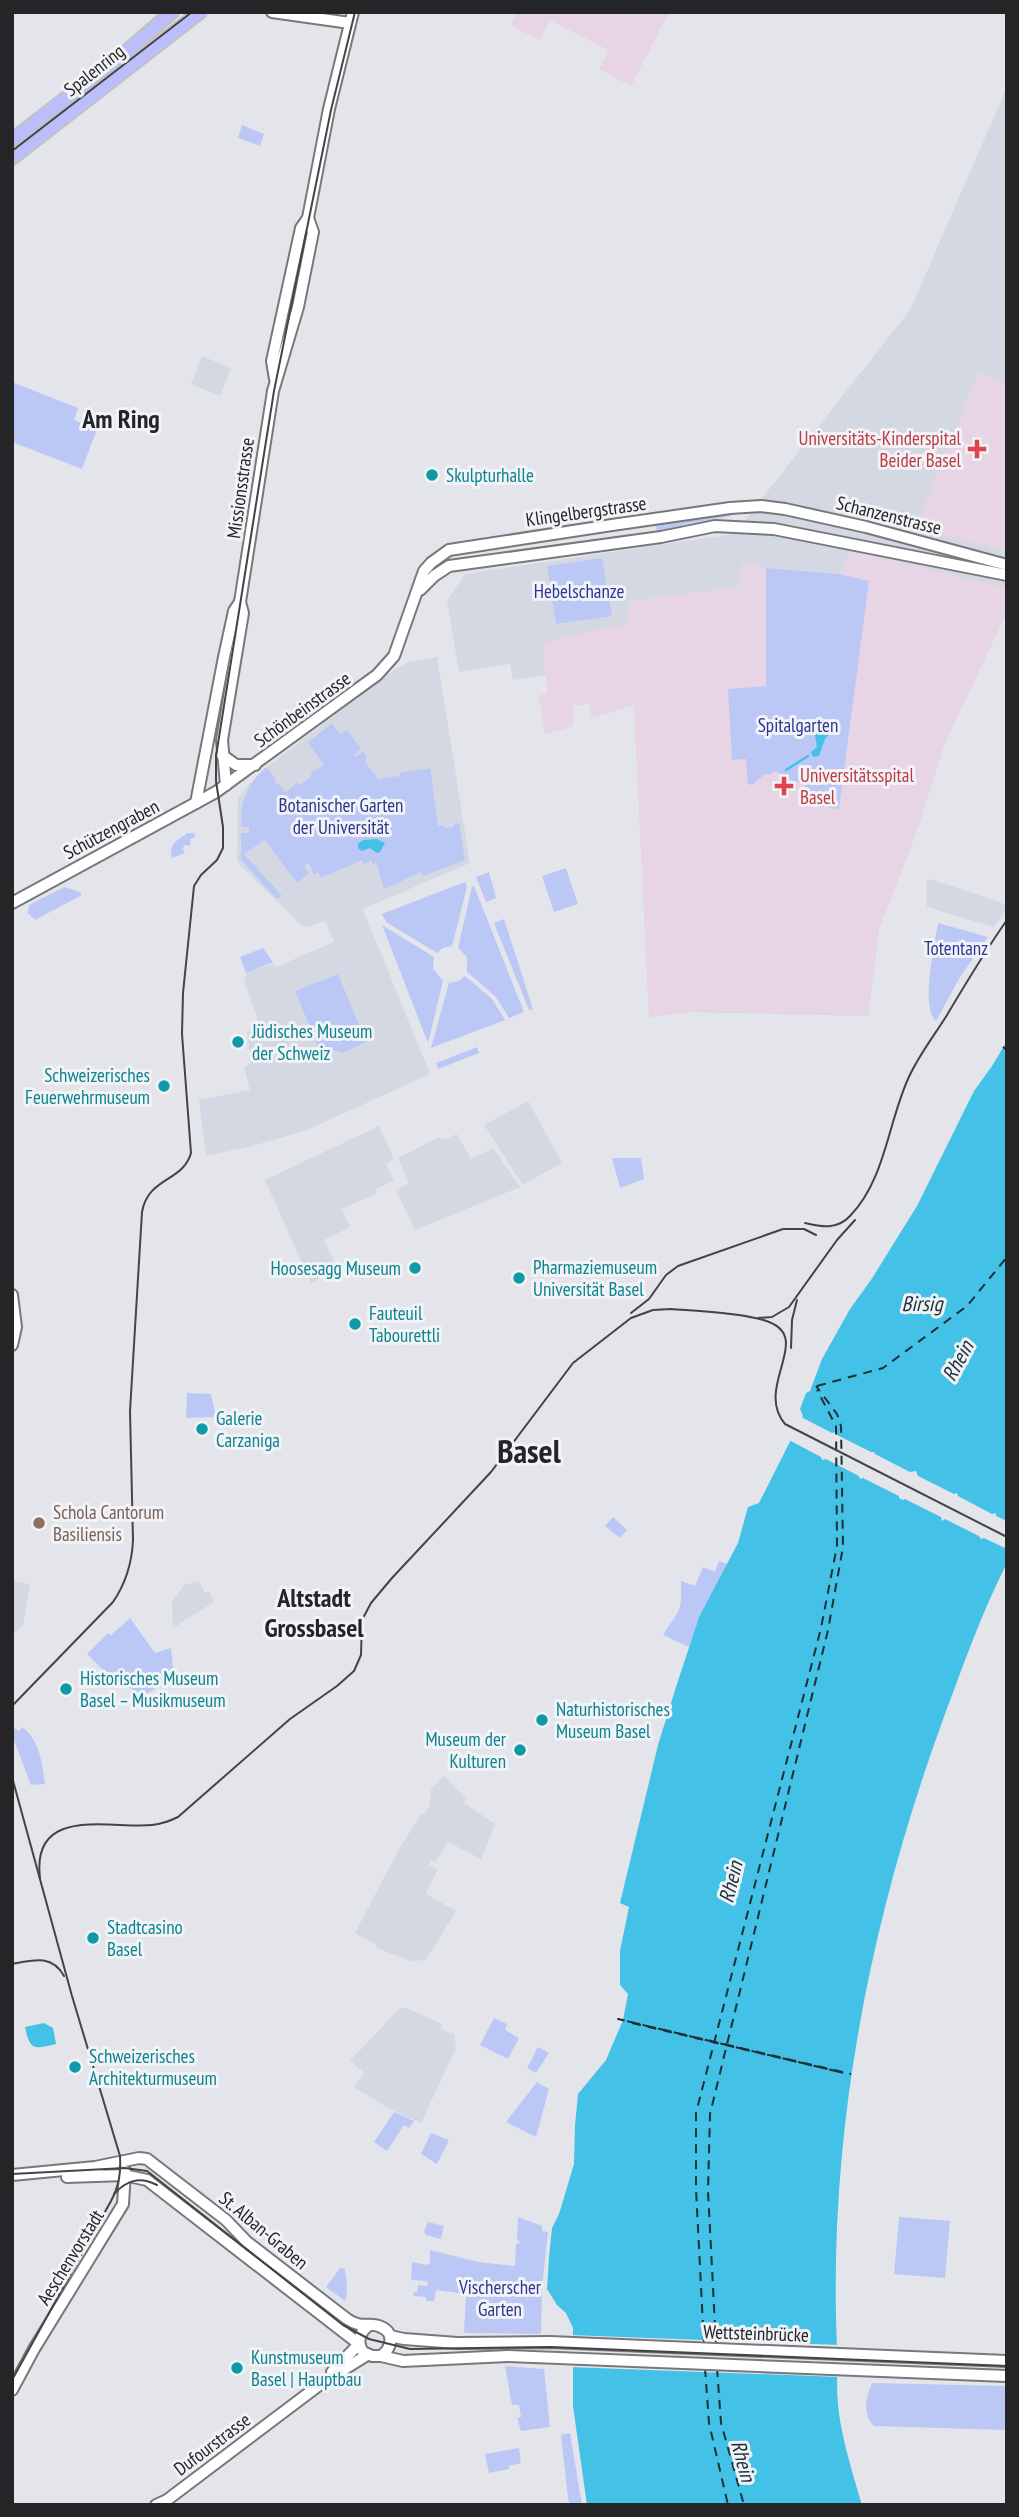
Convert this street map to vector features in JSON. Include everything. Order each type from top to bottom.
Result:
[{"type":"main road","name":"Spalenring","points":[[12,140],[127,51],[172,12]]},
{"type":"main road","name":"Spalenring","points":[[12,158],[200,12]]},
{"type":"main road","points":[[272,12],[352,18]]},
{"type":"main road","name":"Missionsstrasse","points":[[221,789],[222,740],[243,613],[240,602],[275,379],[282,364],[298,307],[313,232],[308,218],[329,109],[352,18]]},
{"type":"main road","name":"Schanzenstrasse","points":[[761,506],[866,527],[1007,565]]},
{"type":"main road","name":"Klingelbergstrasse","points":[[418,592],[424,571],[443,553],[463,547],[730,508],[761,506]]},
{"type":"main road","name":"Klingelbergstrasse","points":[[418,592],[440,571],[472,561],[661,537],[715,526],[774,529]]},
{"type":"main road","name":"Schanzenstrasse","points":[[774,529],[1007,575]]},
{"type":"main road","name":"Schönbeinstrasse","points":[[221,789],[377,676],[394,656],[418,592]]},
{"type":"main road","name":"Missionsstrasse","points":[[196,803],[234,611],[240,602]]},
{"type":"main road","points":[[222,755],[236,765],[255,765]]},
{"type":"main road","points":[[202,767],[221,789]]},
{"type":"main road","name":"Schützengraben","points":[[12,902],[221,789]]},
{"type":"main road","points":[[12,1345],[16,1326],[13,1300]]},
{"type":"main road","name":"St. Alban-Graben","points":[[124,2161],[139,2158],[158,2166],[226,2220],[247,2242],[347,2319],[361,2326],[368,2326]]},
{"type":"main road","points":[[12,2178],[124,2161]]},
{"type":"main road","name":"Aeschenvorstadt","points":[[12,2390],[34,2349],[123,2204],[124,2161]]},
{"type":"main road","points":[[12,2178],[125,2175]]},
{"type":"main road","name":"St. Alban-Graben","points":[[125,2175],[147,2180],[359,2344]]},
{"type":"main road","points":[[368,2326],[383,2328],[390,2336],[390,2345],[381,2356],[367,2355],[359,2344],[361,2333],[368,2326]]},
{"type":"main road","name":"Wettsteinbrücke","points":[[390,2336],[457,2343],[1005,2361]]},
{"type":"main road","name":"Dufourstrasse","points":[[322,2383],[359,2344]]},
{"type":"main road","name":"Dufourstrasse","points":[[156,2505],[165,2502],[322,2383],[367,2355]]},
{"type":"main road","name":"Wettsteinbrücke","points":[[381,2356],[403,2361],[508,2356],[1004,2376]]},
{"type":"shaded area","points":[[516,12],[631,12],[637,15],[639,12],[669,12],[631,86],[599,69],[608,50],[550,20],[540,40],[511,26]]},
{"type":"shaded area","name":"Universitätsspital Basel","points":[[1007,87],[1007,612],[944,745],[920,822],[879,929],[868,1016],[692,1012],[649,1017],[634,705],[591,718],[590,704],[573,705],[573,726],[545,734],[539,696],[547,694],[547,675],[513,680],[510,664],[459,672],[447,601],[465,574],[734,534],[910,310]]},
{"type":"shaded area","points":[[202,356],[231,368],[220,396],[191,384]]},
{"type":"shaded area","name":"Universitäts-Kinderspital Beider Basel","points":[[978,372],[1007,384],[1007,551],[915,529]]},
{"type":"shaded area","name":"Universitätsspital Basel","points":[[850,550],[1007,588],[1007,612],[944,745],[911,848],[879,929],[868,1015],[698,1011],[649,1017],[634,705],[591,718],[590,704],[573,705],[573,726],[545,734],[539,696],[547,693],[542,644],[627,624],[628,601],[739,587],[742,563],[839,582]]},
{"type":"shaded area","points":[[437,657],[470,863],[363,909],[430,1074],[307,1130],[206,1156],[199,1100],[250,1090],[244,1067],[251,1063],[247,1032],[260,1026],[244,981],[247,973],[273,963],[276,967],[334,942],[325,921],[307,927],[301,925],[239,864],[238,799],[267,767],[394,670],[409,662]]},
{"type":"shaded area","points":[[930,879],[1000,902],[1007,908],[994,927],[927,907],[926,882]]},
{"type":"shaded area","points":[[528,1101],[562,1163],[523,1185],[484,1125]]},
{"type":"shaded area","points":[[379,1126],[394,1159],[386,1164],[394,1181],[376,1189],[377,1193],[342,1209],[350,1227],[324,1240],[337,1269],[311,1283],[265,1180]]},
{"type":"shaded area","points":[[457,1134],[471,1159],[493,1148],[520,1187],[415,1230],[396,1190],[409,1183],[398,1158],[439,1137],[446,1139]]},
{"type":"shaded area","points":[[12,1581],[30,1584],[23,1625],[12,1636]]},
{"type":"shaded area","points":[[199,1581],[205,1593],[209,1591],[214,1602],[173,1628],[172,1602],[184,1585]]},
{"type":"shaded area","points":[[444,1776],[466,1799],[464,1803],[495,1824],[481,1859],[448,1842],[435,1862],[431,1860],[429,1865],[438,1869],[426,1894],[456,1911],[426,1960],[411,1961],[379,1949],[355,1933],[399,1849],[430,1805],[431,1788]]},
{"type":"shaded area","points":[[400,2008],[406,2008],[442,2024],[440,2029],[454,2034],[456,2048],[421,2123],[390,2109],[354,2087],[365,2073],[350,2061]]},
{"type":"green space","points":[[242,125],[264,134],[260,146],[238,138]]},
{"type":"green space","points":[[12,382],[78,408],[74,420],[97,429],[82,469],[12,442]]},
{"type":"green space","points":[[732,513],[731,516],[657,533],[656,524]]},
{"type":"green space","name":"Hebelschanze","points":[[602,558],[612,616],[556,624],[547,566]]},
{"type":"green space","name":"Spitalgarten","points":[[766,568],[838,574],[869,581],[839,809],[802,804],[804,783],[794,782],[775,771],[765,774],[752,785],[748,784],[746,759],[732,760],[728,689],[766,686]]},
{"type":"green space","name":"Botanischer Garten der Universität","points":[[332,723],[340,734],[347,730],[361,749],[354,755],[356,757],[363,751],[367,757],[365,762],[378,779],[430,767],[438,826],[453,827],[459,823],[465,860],[423,876],[421,872],[384,889],[376,861],[373,865],[371,861],[364,864],[362,860],[321,878],[318,872],[314,874],[308,863],[304,866],[309,873],[297,883],[265,840],[244,854],[282,896],[277,899],[241,860],[241,833],[249,833],[249,827],[241,827],[243,801],[249,787],[266,767],[285,793],[312,776],[310,773],[324,765],[308,743]]},
{"type":"green space","points":[[188,833],[195,833],[190,846],[184,845],[185,853],[172,858],[171,849],[177,840]]},
{"type":"green space","points":[[566,868],[578,904],[554,912],[542,876]]},
{"type":"green space","points":[[489,872],[496,898],[486,902],[476,877]]},
{"type":"green space","points":[[465,882],[467,887],[452,946],[437,953],[386,922],[382,914]]},
{"type":"green space","points":[[474,886],[524,1012],[509,1018],[496,997],[467,972],[467,957],[458,948]]},
{"type":"green space","points":[[64,887],[82,895],[35,920],[28,913],[29,905]]},
{"type":"green space","points":[[504,919],[533,1009],[529,1010],[494,923]]},
{"type":"green space","name":"Totentanz","points":[[938,923],[988,937],[960,977],[936,1021],[931,1014],[929,990]]},
{"type":"green space","points":[[382,925],[434,957],[433,969],[443,981],[428,1043]]},
{"type":"green space","points":[[263,948],[273,962],[246,973],[240,957]]},
{"type":"green space","points":[[338,974],[366,1042],[342,1053],[330,1049],[321,1053],[295,991]]},
{"type":"green space","points":[[465,976],[492,999],[505,1020],[431,1048],[449,983],[459,981]]},
{"type":"green space","points":[[477,1047],[479,1053],[438,1069],[436,1063]]},
{"type":"green space","points":[[612,1158],[641,1158],[644,1179],[620,1188]]},
{"type":"green space","points":[[187,1393],[211,1394],[216,1417],[186,1418]]},
{"type":"green space","points":[[613,1517],[627,1530],[620,1538],[605,1526]]},
{"type":"green space","points":[[719,1561],[728,1564],[699,1617],[689,1647],[663,1635],[678,1611],[681,1581],[695,1586],[703,1567],[715,1572]]},
{"type":"green space","points":[[130,1618],[155,1653],[171,1648],[174,1677],[143,1696],[107,1674],[87,1654],[108,1633],[111,1635]]},
{"type":"green space","points":[[12,1727],[19,1731],[22,1727],[33,1738],[39,1752],[45,1784],[31,1785],[12,1735]]},
{"type":"green space","points":[[494,2018],[507,2024],[505,2030],[519,2038],[508,2059],[480,2045]]},
{"type":"green space","points":[[538,2047],[549,2053],[536,2073],[527,2068]]},
{"type":"green space","points":[[537,2082],[549,2089],[536,2137],[506,2122]]},
{"type":"green space","points":[[394,2112],[414,2121],[409,2128],[404,2125],[387,2151],[374,2142]]},
{"type":"green space","points":[[431,2133],[449,2140],[437,2164],[421,2154]]},
{"type":"green space","name":"Vischerscher Garten","points":[[518,2217],[542,2226],[542,2231],[548,2232],[542,2287],[541,2334],[464,2333],[466,2294],[436,2290],[434,2301],[413,2296],[418,2285],[427,2286],[428,2283],[411,2280],[412,2262],[427,2265],[430,2263],[430,2250],[478,2262],[515,2266],[516,2244],[521,2243],[517,2240]]},
{"type":"green space","points":[[899,2217],[950,2221],[945,2278],[894,2274]]},
{"type":"green space","points":[[428,2222],[444,2226],[441,2239],[426,2235],[424,2231]]},
{"type":"green space","points":[[340,2268],[345,2269],[345,2301],[326,2287]]},
{"type":"green space","points":[[505,2366],[544,2369],[550,2427],[521,2431],[517,2418],[521,2417],[519,2405],[512,2405]]},
{"type":"green space","points":[[872,2383],[1007,2386],[1007,2430],[874,2426],[867,2411],[867,2399]]},
{"type":"green space","points":[[570,2433],[582,2505],[570,2505],[568,2498],[561,2435]]},
{"type":"green space","points":[[519,2448],[521,2463],[509,2466],[509,2469],[489,2473],[485,2454]]},
{"type":"water","points":[[827,727],[832,731],[825,739],[819,756],[813,757],[811,752],[817,747],[815,735],[819,732],[828,734]]},
{"type":"water","points":[[377,839],[385,843],[380,852],[370,848],[362,851],[358,848],[358,844],[363,840]]},
{"type":"water","points":[[1007,1041],[1007,1563],[981,1619],[945,1714],[894,1873],[874,1954],[846,2118],[838,2201],[837,2385],[843,2437],[862,2505],[587,2505],[573,2406],[573,2328],[566,2313],[547,2289],[549,2257],[552,2228],[574,2164],[578,2094],[606,2060],[623,2020],[628,1994],[620,1985],[620,1951],[629,1907],[620,1903],[658,1745],[699,1617],[738,1543],[748,1507],[759,1503],[803,1416],[800,1409],[822,1359],[850,1309],[917,1206],[974,1091]]},
{"type":"water","points":[[44,2023],[53,2028],[56,2044],[34,2046],[25,2027]]},
{"type":"pier","points":[[801,1417],[832,1433],[836,1432],[837,1435],[910,1472],[916,1471],[918,1476],[954,1494],[957,1493],[992,1514],[996,1513],[996,1516],[1007,1521],[1007,1549],[981,1539],[945,1519],[942,1521],[941,1517],[863,1478],[860,1479],[826,1459],[822,1460],[789,1440]]},
{"type":"pier","points":[[569,2335],[840,2345],[840,2377],[569,2367]]},
{"type":"waterway","points":[[786,770],[808,756]]},
{"type":"ferry route","points":[[1003,1047],[1007,1050]]},
{"type":"ferry route","points":[[817,1386],[883,1368],[967,1306],[1007,1257]]},
{"type":"ferry route","points":[[716,2345],[708,2191],[710,2114],[828,1630],[843,1547],[841,1426],[837,1414],[816,1386]]},
{"type":"ferry route","points":[[704,2345],[696,2189],[696,2113],[821,1628],[837,1546],[836,1426],[817,1390]]},
{"type":"ferry route","points":[[632,2023],[844,2073],[618,2019],[851,2074]]},
{"type":"ferry route","points":[[705,2368],[709,2423],[728,2505]]},
{"type":"ferry route","points":[[717,2368],[721,2423],[744,2505]]},
{"type":"tram line","points":[[12,151],[192,12]]},
{"type":"tram line","points":[[12,1706],[113,1602],[128,1573],[133,1540],[130,1411],[142,1212],[151,1192],[181,1170],[191,1153],[182,1034],[183,993],[194,886],[217,860],[223,848],[216,756],[274,391],[331,110],[355,12]]},
{"type":"tram line","points":[[805,1223],[823,1226],[840,1224],[862,1202],[878,1168],[901,1096],[912,1071],[1007,920]]},
{"type":"tram line","points":[[758,1318],[772,1317],[789,1307],[837,1240],[855,1220]]},
{"type":"tram line","points":[[631,1313],[649,1299],[666,1275],[678,1266],[783,1229],[804,1229],[816,1235]]},
{"type":"tram line","points":[[791,1348],[792,1320],[797,1300]]},
{"type":"tram line","points":[[40,1878],[41,1855],[48,1839],[60,1830],[96,1824],[152,1825],[178,1817],[290,1719],[354,1671],[361,1655],[362,1620],[371,1603],[491,1472],[573,1363],[631,1318],[653,1310],[721,1313],[769,1322],[781,1330],[786,1340],[776,1395],[777,1410],[785,1424],[1007,1537]]},
{"type":"tram line","points":[[12,1777],[72,1996],[120,2156],[118,2185],[111,2201],[12,2380]]},
{"type":"tram line","points":[[12,1964],[48,1961],[64,1976]]},
{"type":"tram line","points":[[12,2174],[125,2168],[147,2171],[343,2325],[369,2339],[410,2349],[551,2347],[1007,2366]]},
{"type":"tram line","points":[[114,2194],[134,2181],[157,2185]]},
{"type":"place","name":"Universitäts-Kinderspital Beider Basel","points":[[977,449]]},
{"type":"place","name":"Skulpturhalle","points":[[432,475]]},
{"type":"place","name":"Universitätsspital Basel","points":[[784,786]]},
{"type":"place","name":"Jüdisches Museum der Schweiz","points":[[238,1042]]},
{"type":"place","name":"Schweizerisches Feuerwehrmuseum","points":[[164,1086]]},
{"type":"place","name":"Hoosesagg Museum","points":[[415,1268]]},
{"type":"place","name":"Pharmaziemuseum Universität Basel","points":[[519,1278]]},
{"type":"place","name":"Fauteuil Tabourettli","points":[[355,1324]]},
{"type":"place","name":"Galerie Carzaniga","points":[[202,1429]]},
{"type":"place","name":"Schola Cantorum Basiliensis","points":[[39,1523]]},
{"type":"place","name":"Historisches Museum Basel – Musikmuseum","points":[[66,1689]]},
{"type":"place","name":"Naturhistorisches Museum Basel","points":[[542,1720]]},
{"type":"place","name":"Museum der Kulturen","points":[[520,1750]]},
{"type":"place","name":"Stadtcasino Basel","points":[[93,1938]]},
{"type":"place","name":"Schweizerisches Architekturmuseum","points":[[75,2067]]},
{"type":"place","name":"Kunstmuseum Basel | Hauptbau","points":[[237,2368]]},
{"type":"district","name":"Am Ring","points":[[121,419]]},
{"type":"district","name":"Basel","points":[[529,1451]]},
{"type":"district","name":"Altstadt Grossbasel","points":[[314,1613]]},
{"type":"water label","name":"Birsig","points":[[922,1304]]},
{"type":"water label","name":"Rhein","points":[[958,1361]]},
{"type":"water label","name":"Rhein","points":[[731,1882]]},
{"type":"water label","name":"Rhein","points":[[743,2461]]}]
